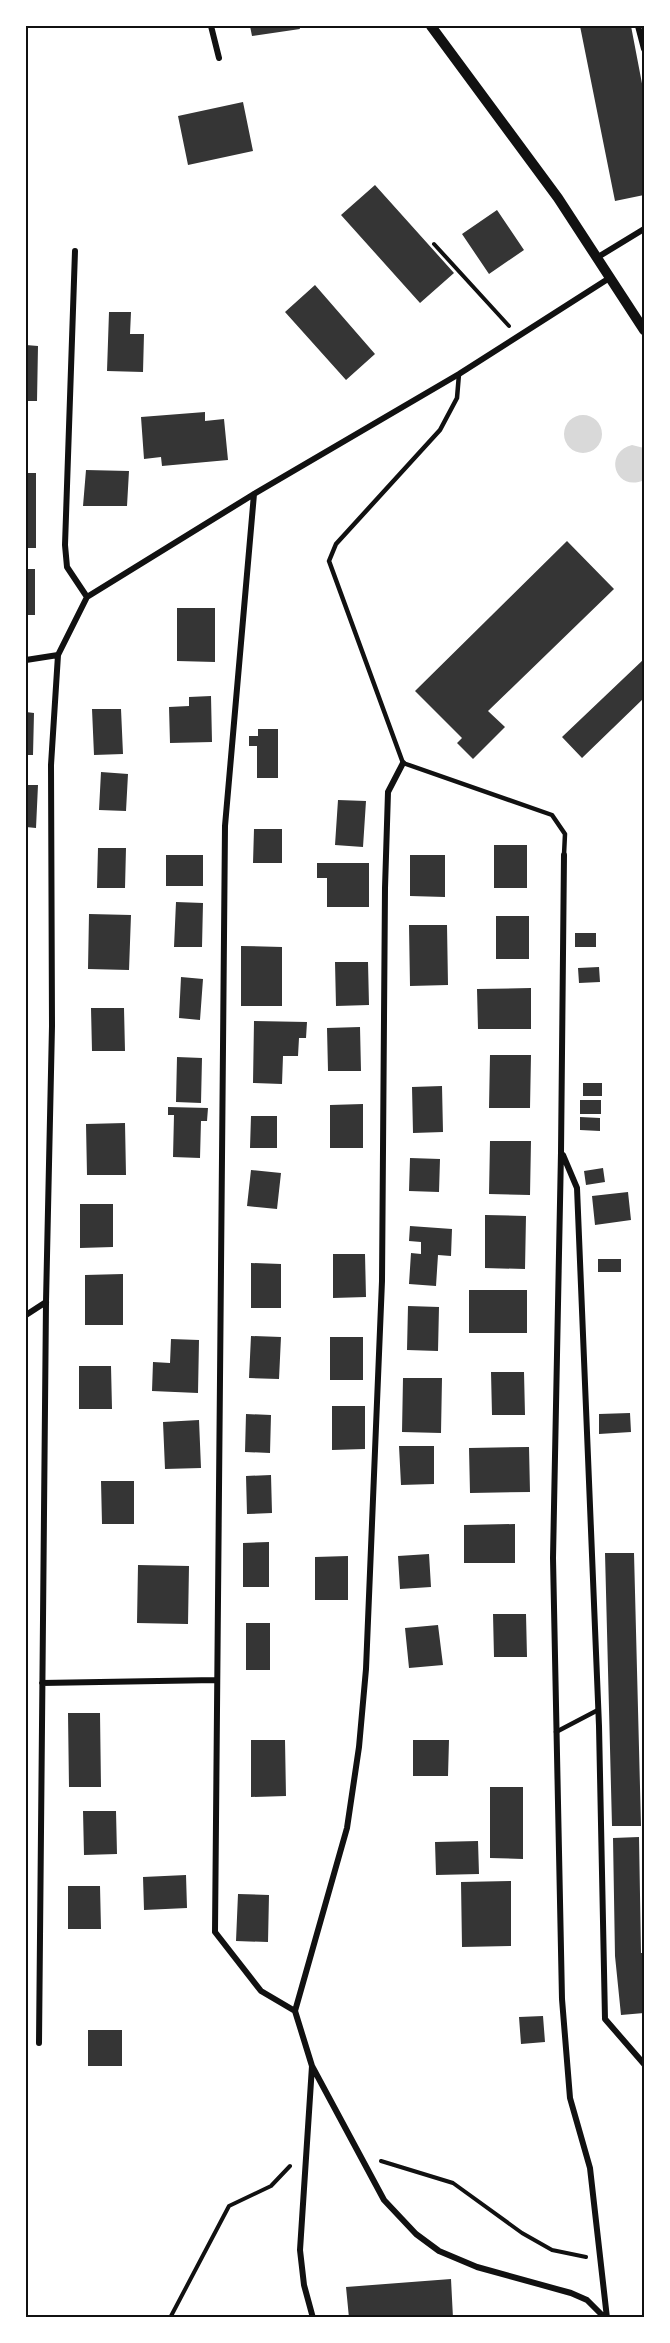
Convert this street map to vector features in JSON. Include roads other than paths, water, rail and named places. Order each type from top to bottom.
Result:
[{"type":"street","points":[[211,26],[219,58]]},
{"type":"street","points":[[431,26],[516,140],[598,257],[645,330]]},
{"type":"street","points":[[638,26],[645,49]]},
{"type":"street","points":[[598,257],[645,229]]},
{"type":"street","points":[[75,251],[65,544],[67,567],[87,597]]},
{"type":"street","points":[[39,2043],[46,1302],[52,1026],[51,765],[58,655],[87,597],[254,494],[519,338],[611,277]]},
{"type":"street","points":[[254,494],[225,826],[214,1932],[261,1991],[295,2011]]},
{"type":"street","points":[[26,660],[58,655]]},
{"type":"street","points":[[403,763],[388,792],[385,888],[382,1281],[365,1680],[359,1747],[347,1828],[295,2011],[312,2067],[388,2206],[430,2245],[477,2267],[571,2293],[587,2301],[606,2318]]},
{"type":"street","points":[[564,855],[553,1558],[562,1999],[570,2098],[590,2168],[606,2318]]},
{"type":"street","points":[[561,1152],[577,1188],[598,1710],[605,2019],[645,2064]]},
{"type":"street","points":[[26,1315],[46,1302]]},
{"type":"street","points":[[42,1683],[216,1680]]},
{"type":"street","points":[[312,2067],[300,2250],[303,2276],[313,2318]]},
{"type":"lane","points":[[459,374],[457,398],[440,430],[336,544],[329,561],[403,763],[552,815],[565,834],[564,855]]},
{"type":"lane","points":[[556,1732],[598,1710]]}]
